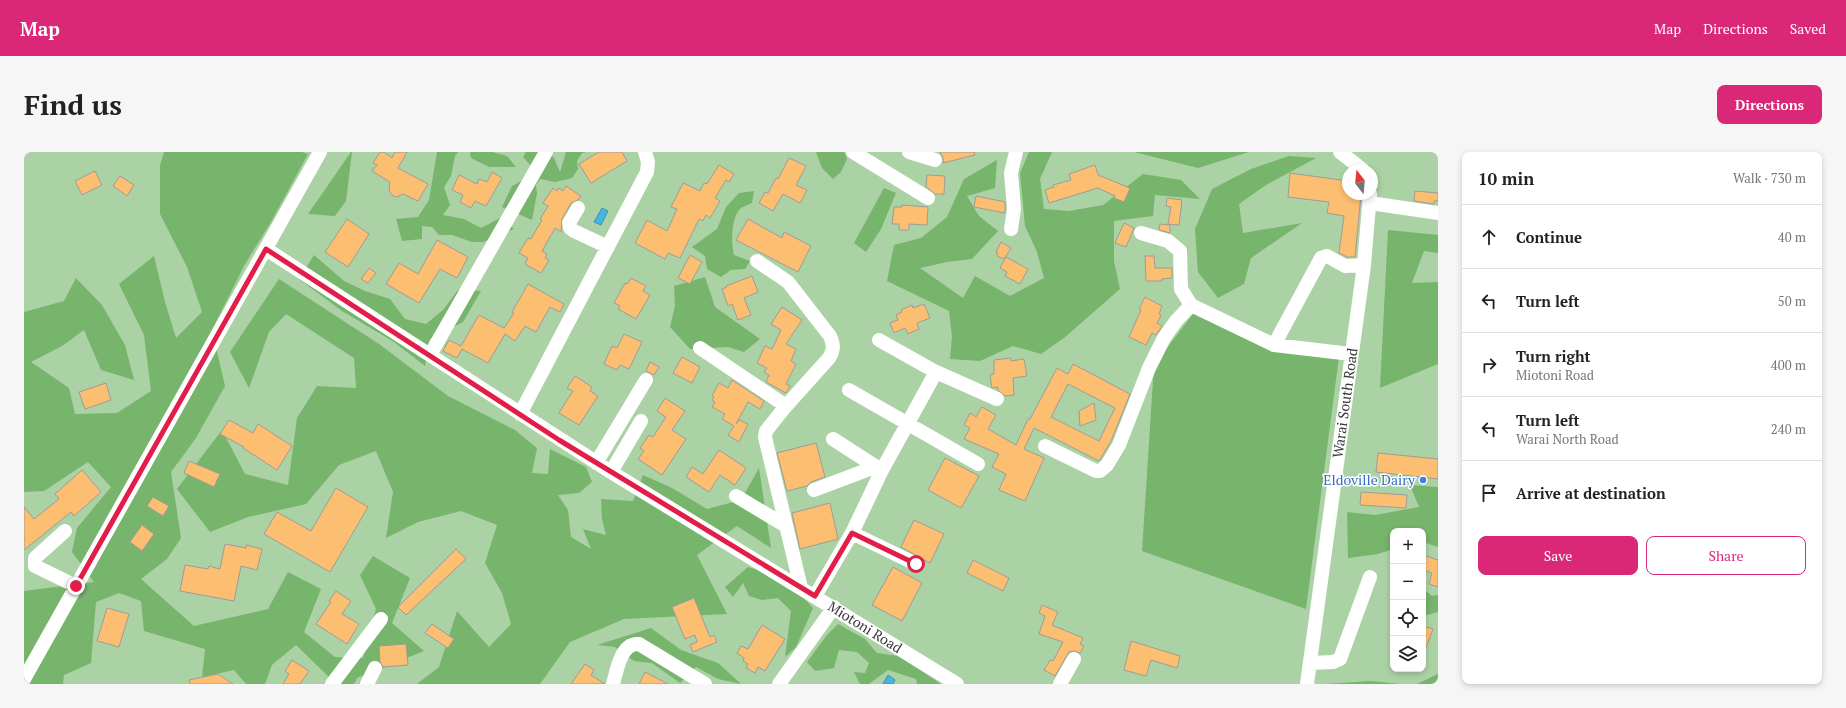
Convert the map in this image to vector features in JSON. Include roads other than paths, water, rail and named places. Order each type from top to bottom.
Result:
[{"type":"street","points":[[24,680],[320,152]]},
{"type":"street","points":[[430,355],[546,152]]},
{"type":"street","points":[[520,414],[647,172],[648,162],[645,152]]},
{"type":"street","points":[[853,152],[928,198]]},
{"type":"street","points":[[909,152],[935,160]]},
{"type":"street","points":[[1011,229],[1014,209],[1011,173],[1016,152]]},
{"type":"street","points":[[1340,152],[1355,164]]},
{"type":"street","name":"Warai South Road","points":[[1307,684],[1364,265],[1370,200]]},
{"type":"street","points":[[1375,200],[1438,213]]},
{"type":"street","points":[[578,208],[569,223],[570,228],[608,247]]},
{"type":"street","points":[[1141,233],[1168,241],[1180,251],[1181,289],[1191,305],[1274,345],[1351,354]]},
{"type":"street","name":"Miotoni Road","points":[[266,249],[596,463],[834,607],[957,684]]},
{"type":"street","points":[[1274,345],[1321,258],[1327,256],[1345,266],[1364,265]]},
{"type":"street","points":[[757,261],[788,282],[830,336],[834,344],[833,351],[829,358],[766,430],[765,437],[801,588]]},
{"type":"street","points":[[1045,446],[1096,471],[1104,469],[1119,444],[1149,368],[1164,338],[1176,321],[1191,305]]},
{"type":"street","points":[[879,340],[936,372],[998,399]]},
{"type":"street","points":[[700,348],[786,406]]},
{"type":"street","points":[[815,596],[852,533],[878,469],[908,424],[936,372]]},
{"type":"street","points":[[596,463],[646,380]]},
{"type":"street","points":[[848,390],[978,464]]},
{"type":"street","points":[[611,472],[641,421]]},
{"type":"street","points":[[833,439],[878,469]]},
{"type":"street","points":[[814,490],[878,469]]},
{"type":"street","points":[[736,496],[786,526]]},
{"type":"street","points":[[65,531],[35,558],[35,566],[76,586]]},
{"type":"street","points":[[852,533],[916,564]]},
{"type":"street","points":[[1310,663],[1333,662],[1340,659],[1370,577]]},
{"type":"street","points":[[779,684],[834,607]]},
{"type":"street","points":[[332,684],[381,619]]},
{"type":"street","points":[[613,684],[624,651],[634,644],[639,644],[705,684]]},
{"type":"street","points":[[1060,684],[1074,659]]},
{"type":"street","points":[[367,684],[375,668]]},
{"type":"water","points":[[602,208],[608,211],[601,225],[594,222]]},
{"type":"water","points":[[888,675],[895,680],[893,684],[883,684]]},
{"type":"place","name":"Eldoville Dairy","points":[[1423,480]]}]
